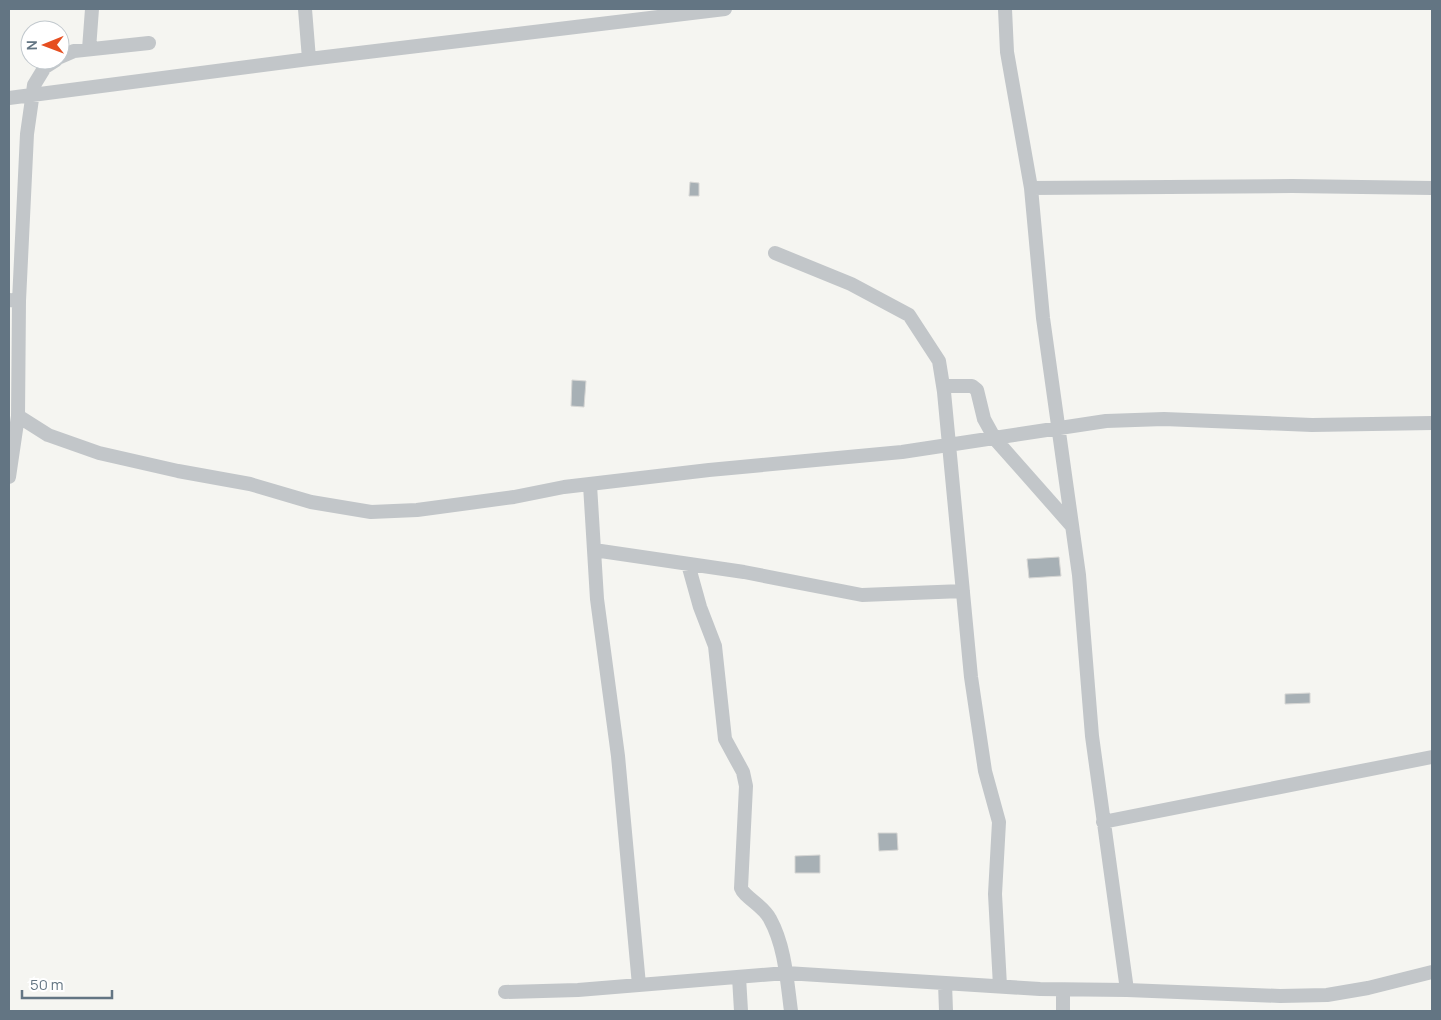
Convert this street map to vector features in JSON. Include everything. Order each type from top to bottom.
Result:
[{"type":"street","points":[[89,49],[92,9]]},
{"type":"street","points":[[304,9],[309,59]]},
{"type":"street","points":[[9,98],[32,97],[309,59],[725,9]]},
{"type":"street","points":[[1005,9],[1007,52],[1032,188],[1043,318],[1057,429],[1079,575],[1088,697],[1103,822],[1127,990]]},
{"type":"street","points":[[70,53],[149,42]]},
{"type":"street","points":[[9,477],[18,416],[14,301],[24,181],[34,85],[43,70]]},
{"type":"street","points":[[1032,188],[1292,186],[1432,188]]},
{"type":"street","points":[[775,253],[851,284],[909,315],[939,361],[972,678],[985,771],[1000,822],[995,900],[1000,986]]},
{"type":"street","points":[[943,386],[972,386],[977,390],[984,419],[995,439],[1071,525]]},
{"type":"street","points":[[18,416],[48,435],[99,453],[178,472],[250,484],[311,502],[371,512],[417,510],[514,497],[564,487],[709,470],[902,452],[1106,421],[1164,419],[1312,424],[1432,424]]},
{"type":"street","points":[[590,485],[597,598],[618,756],[639,985]]},
{"type":"street","points":[[594,550],[688,564],[862,595],[963,591]]},
{"type":"street","points":[[688,564],[700,607],[715,646],[725,738],[742,772],[746,786],[741,888],[746,895],[764,909],[771,920],[786,973],[791,1011]]},
{"type":"street","points":[[1103,822],[1432,757]]},
{"type":"street","points":[[505,992],[578,990],[786,973],[1063,990],[1127,990],[1280,996],[1326,995],[1368,988],[1432,972]]},
{"type":"street","points":[[739,977],[741,1011]]},
{"type":"street","points":[[945,983],[946,1011]]},
{"type":"street","points":[[1063,990],[1063,1011]]},
{"type":"building","points":[[690,182],[699,183],[699,196],[689,196]]},
{"type":"building","points":[[572,380],[586,381],[584,407],[571,406]]},
{"type":"building","points":[[1059,557],[1061,576],[1029,578],[1027,559]]},
{"type":"building","points":[[1310,693],[1310,703],[1285,704],[1285,694]]},
{"type":"building","points":[[878,833],[897,833],[898,850],[879,851]]},
{"type":"building","points":[[820,855],[820,873],[795,873],[795,856]]}]
